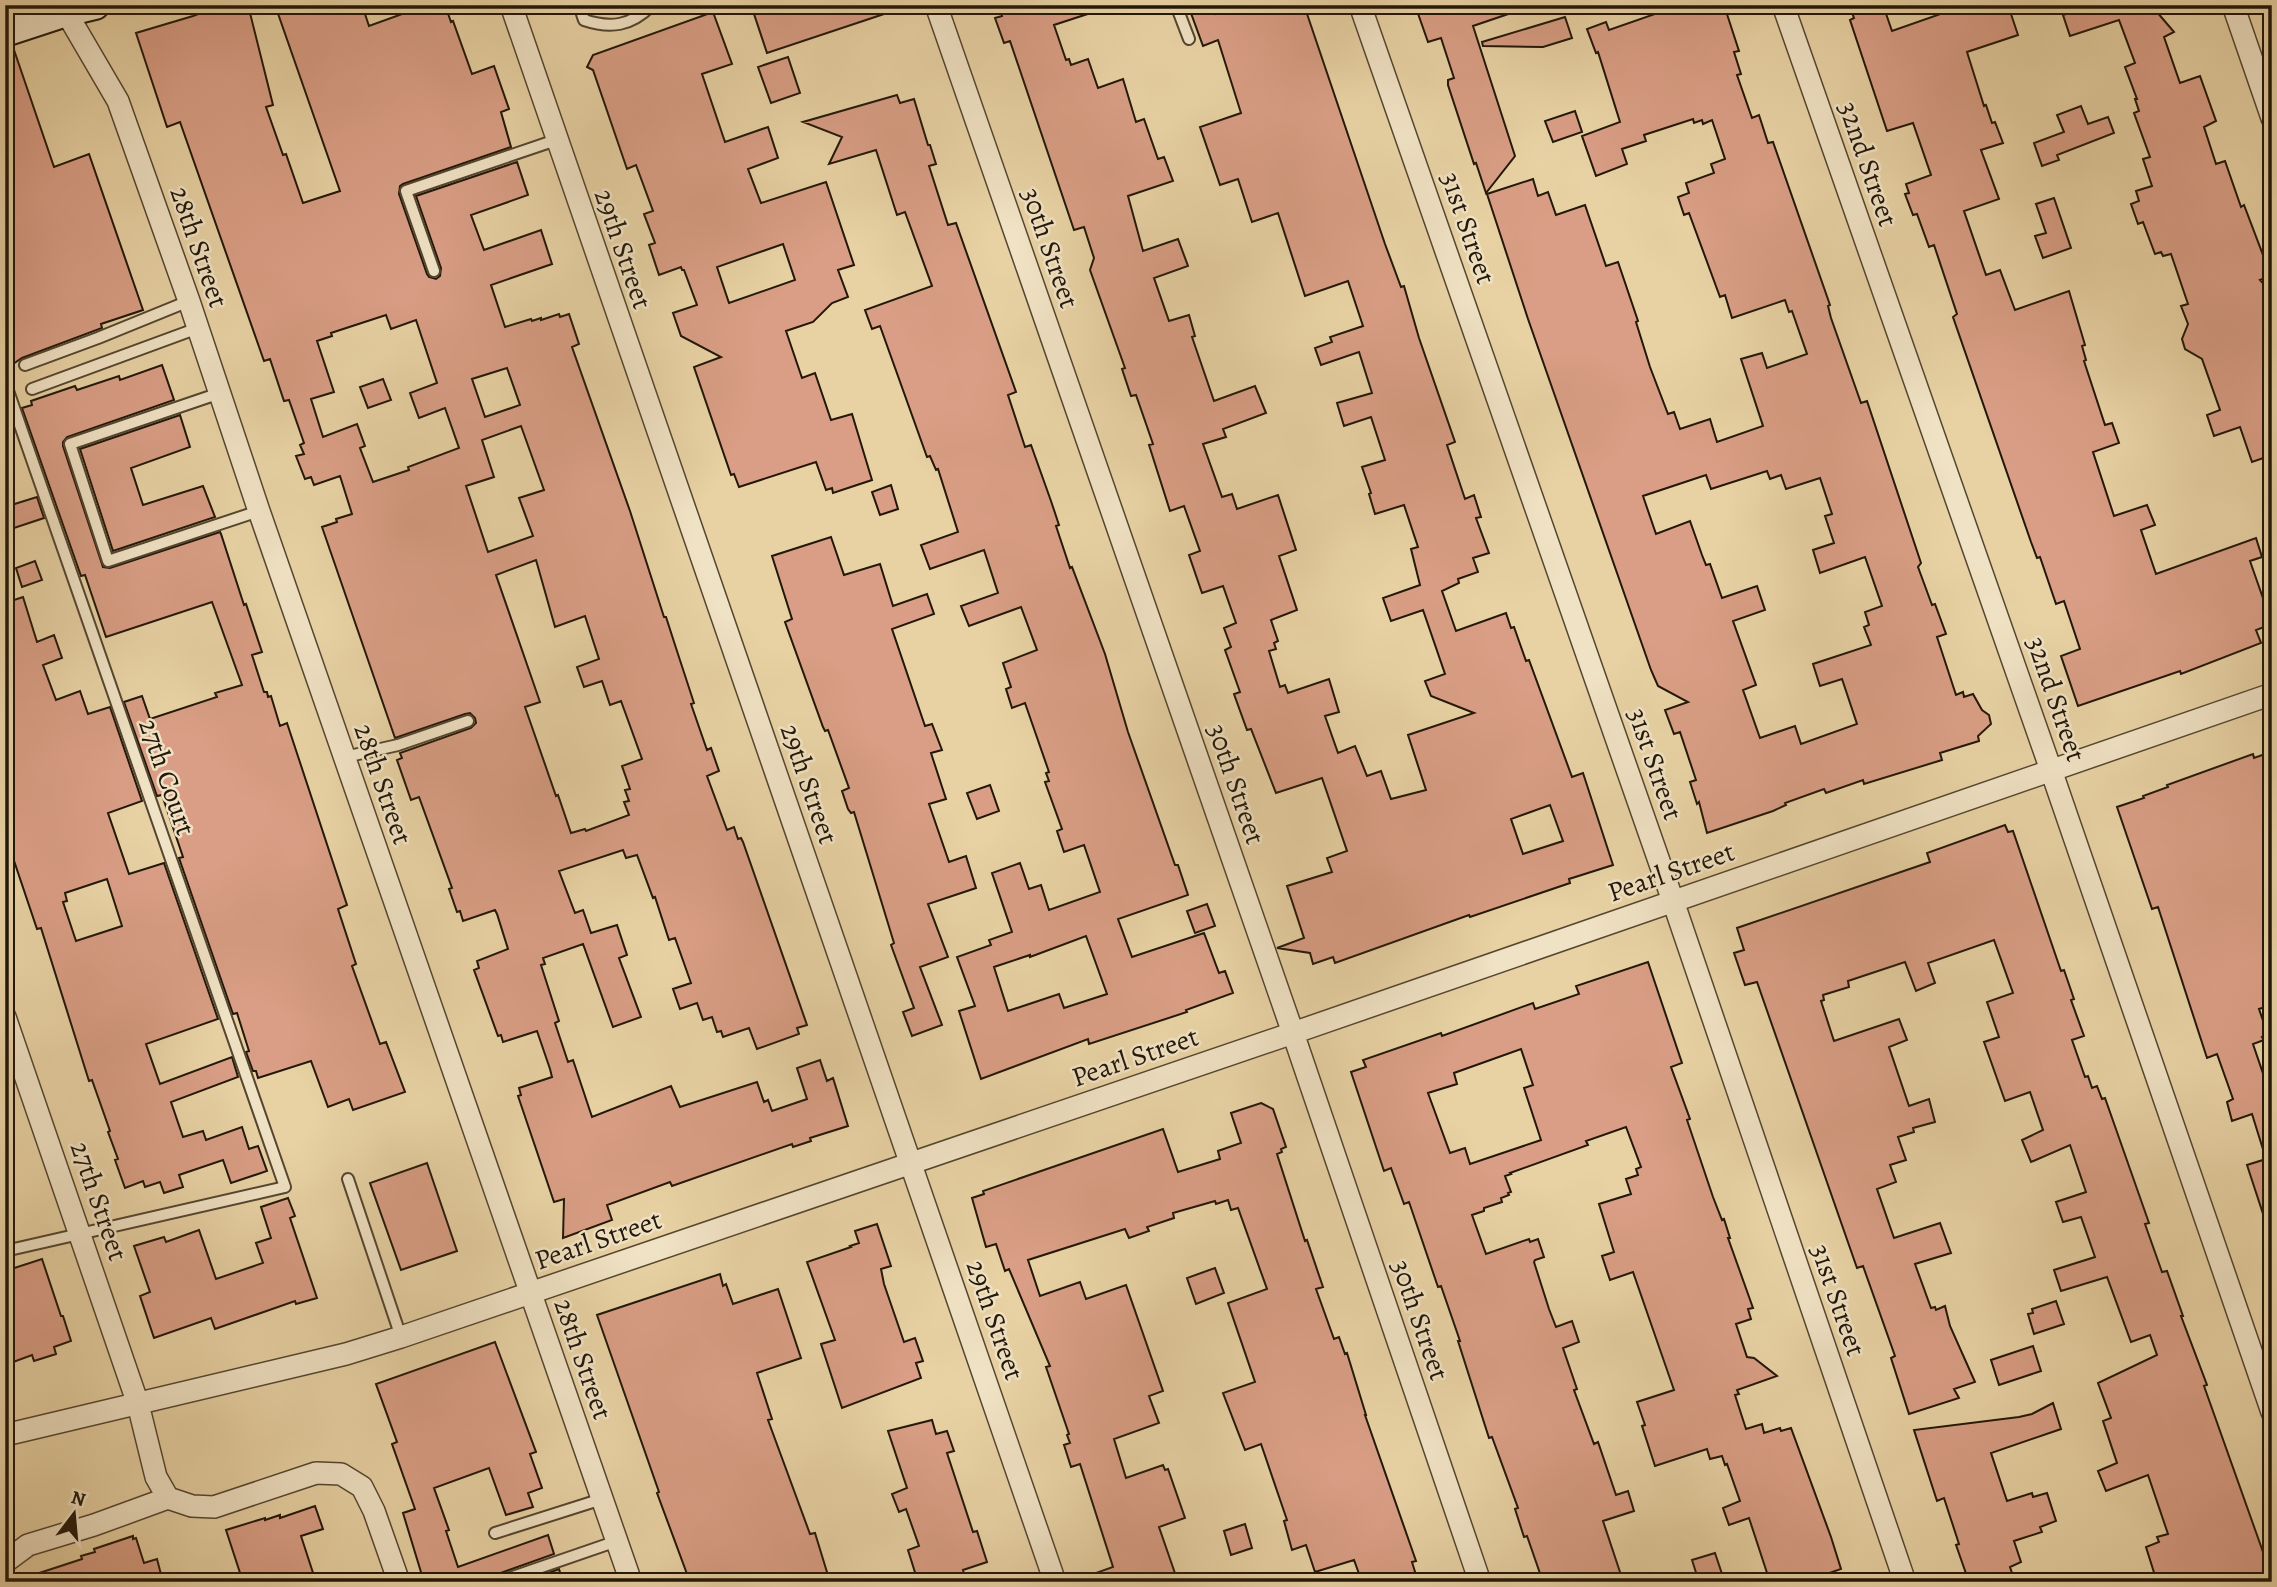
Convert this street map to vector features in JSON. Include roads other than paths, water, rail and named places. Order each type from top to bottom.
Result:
[{"type":"main road","points":[[5,32],[95,5]]},
{"type":"street","name":"29th Street","points":[[511,5],[555,140],[1055,1582]]},
{"type":"street","name":"30th Street","points":[[936,5],[1293,1033],[1480,1582]]},
{"type":"street","name":"31st Street","points":[[1360,5],[1673,901],[1905,1582]]},
{"type":"street","name":"32nd Street","points":[[1783,5],[2272,1412]]},
{"type":"street","points":[[2233,5],[2272,118]]},
{"type":"street","name":"28th Street","points":[[66,12],[118,101],[631,1582]]},
{"type":"street","name":"Pearl Street","points":[[5,1435],[345,1354],[401,1337],[1293,1033],[2272,694]]},
{"type":"street","name":"27th Street","points":[[5,1017],[138,1404],[156,1477],[168,1498]]},
{"type":"street","points":[[5,1562],[28,1545],[168,1498],[192,1506],[214,1507],[316,1473],[341,1474],[362,1487],[374,1511],[398,1582]]},
{"type":"lane","points":[[579,5],[583,20],[614,25],[640,17],[652,5]]},
{"type":"lane","points":[[1176,5],[1189,39]]},
{"type":"lane","points":[[434,271],[406,191],[555,140]]},
{"type":"lane","points":[[26,365],[189,301]]},
{"type":"lane","points":[[32,389],[198,328]]},
{"type":"lane","name":"27th Court","points":[[5,382],[285,1186],[80,1233]]},
{"type":"lane","points":[[220,393],[70,444],[108,561],[259,510]]},
{"type":"lane","points":[[345,757],[398,745],[468,721]]},
{"type":"lane","points":[[348,1179],[401,1337]]},
{"type":"lane","points":[[5,1251],[80,1233]]},
{"type":"lane","points":[[495,1533],[603,1499]]},
{"type":"lane","points":[[498,1582],[617,1541]]}]
